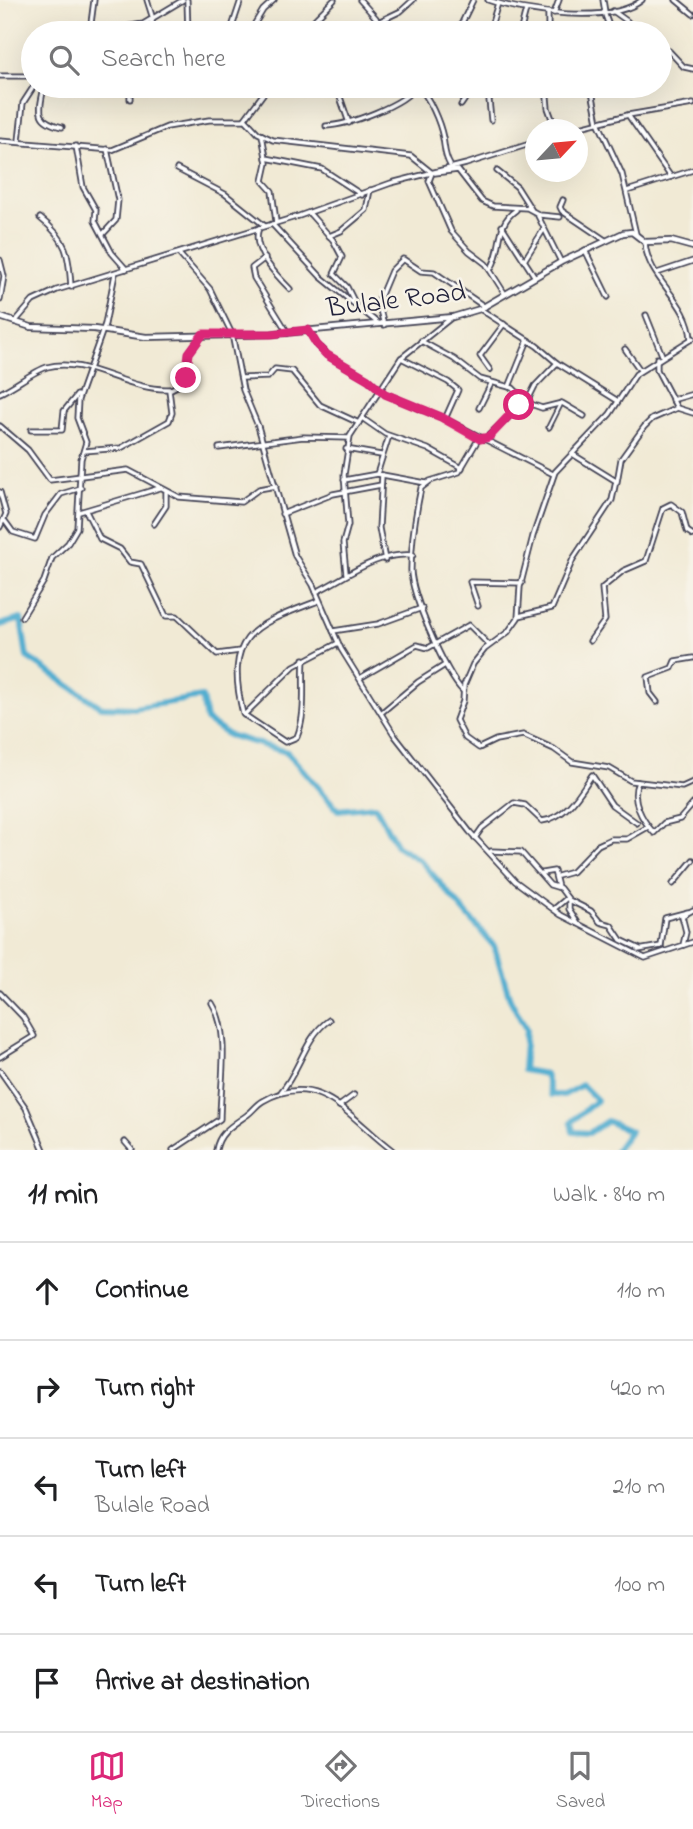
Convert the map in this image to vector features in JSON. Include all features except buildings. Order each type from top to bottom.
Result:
[{"type":"street","points":[[91,21],[94,0]]},
{"type":"street","points":[[147,0],[152,19]]},
{"type":"street","points":[[148,21],[185,0],[187,21]]},
{"type":"street","points":[[234,21],[241,0]]},
{"type":"street","points":[[256,21],[274,0]]},
{"type":"street","points":[[313,21],[334,0]]},
{"type":"street","points":[[360,0],[377,21]]},
{"type":"street","points":[[380,21],[401,11],[413,0]]},
{"type":"street","points":[[463,21],[473,0]]},
{"type":"street","points":[[488,0],[548,13],[604,12],[642,0]]},
{"type":"street","points":[[554,13],[559,0]]},
{"type":"street","points":[[603,0],[607,21]]},
{"type":"street","points":[[629,6],[631,0]]},
{"type":"street","points":[[676,0],[693,14]]},
{"type":"street","points":[[493,21],[499,2]]},
{"type":"street","points":[[623,8],[627,21]]},
{"type":"street","points":[[523,21],[526,10]]},
{"type":"street","points":[[611,10],[627,21]]},
{"type":"street","points":[[548,13],[548,21]]},
{"type":"street","points":[[672,54],[684,67],[693,69]]},
{"type":"street","points":[[0,76],[21,76]]},
{"type":"street","points":[[19,141],[25,98]]},
{"type":"street","points":[[40,98],[40,113],[48,121],[62,127]]},
{"type":"street","points":[[245,120],[261,98]]},
{"type":"street","points":[[340,98],[349,123]]},
{"type":"street","points":[[326,126],[349,123],[401,98]]},
{"type":"street","points":[[427,98],[450,165]]},
{"type":"street","points":[[461,105],[466,98]]},
{"type":"street","points":[[490,98],[491,120]]},
{"type":"street","points":[[547,98],[552,119]]},
{"type":"street","points":[[593,98],[598,122],[621,170],[636,234],[645,242],[647,254],[657,273],[681,306],[692,338],[640,370],[610,414],[574,455],[553,474],[534,529],[522,583],[519,616],[508,632],[489,645],[473,664],[456,722],[465,738],[479,748],[496,740],[523,735],[554,749],[572,762],[609,768],[627,780],[682,787],[693,782]]},
{"type":"street","points":[[588,125],[693,104]]},
{"type":"street","points":[[628,115],[671,177]]},
{"type":"street","points":[[0,141],[107,149],[141,139],[167,127],[209,120],[245,120],[262,135],[293,143],[411,156],[431,172],[458,170],[482,201],[493,206],[531,209]]},
{"type":"street","points":[[262,135],[266,158],[263,181],[272,191],[274,223],[321,277],[383,325]]},
{"type":"street","points":[[15,322],[35,300],[71,287],[180,255],[391,183],[525,145]]},
{"type":"street","points":[[76,146],[83,187],[95,207],[95,221],[112,253],[126,270]]},
{"type":"street","points":[[103,235],[116,220],[118,200],[107,149]]},
{"type":"street","points":[[266,158],[322,169],[362,195]]},
{"type":"street","points":[[177,169],[225,194],[265,226]]},
{"type":"street","points":[[626,191],[693,170]]},
{"type":"street","points":[[497,171],[517,187],[537,214],[561,262]]},
{"type":"street","points":[[431,172],[429,181],[451,231],[491,270],[505,294]]},
{"type":"street","points":[[328,236],[335,235],[366,210],[370,190]]},
{"type":"street","points":[[563,200],[560,207],[562,211],[605,240]]},
{"type":"street","points":[[491,270],[498,257],[502,225],[518,209]]},
{"type":"street","points":[[309,213],[342,257],[334,270],[334,276],[347,287],[355,303]]},
{"type":"street","points":[[537,214],[560,217]]},
{"type":"street","points":[[40,218],[62,240],[69,261],[71,287]]},
{"type":"street","points":[[502,225],[535,277]]},
{"type":"street","points":[[259,228],[257,238],[265,258],[290,289]]},
{"type":"street","points":[[524,261],[544,229]]},
{"type":"street","name":"Bulale Road","points":[[0,317],[31,327],[102,330],[142,337],[288,332],[453,317],[483,308],[561,262],[605,240],[628,232],[636,234]]},
{"type":"street","points":[[645,242],[671,241],[693,247]]},
{"type":"street","points":[[585,250],[608,297]]},
{"type":"street","points":[[180,255],[213,295],[232,334],[240,378],[276,486],[295,556],[316,592],[338,643],[405,750],[475,838],[514,881],[554,909],[580,925],[650,958],[693,942]]},
{"type":"street","points":[[265,258],[252,268],[254,278],[288,332]]},
{"type":"street","points":[[383,325],[377,302],[391,271],[403,259],[421,271],[434,272],[557,363],[618,401]]},
{"type":"street","points":[[0,260],[4,272],[0,300]]},
{"type":"street","points":[[657,273],[693,261]]},
{"type":"street","points":[[31,430],[62,430],[64,411],[79,393],[90,369],[115,274]]},
{"type":"street","points":[[646,314],[660,357],[657,370],[677,408],[693,414]]},
{"type":"street","points":[[346,573],[343,543],[348,525],[344,480],[349,438],[401,358],[453,317]]},
{"type":"street","points":[[490,370],[480,356],[503,324]]},
{"type":"street","points":[[308,330],[327,355],[394,399],[445,419],[553,474]]},
{"type":"street","points":[[0,393],[48,366],[90,369],[139,388],[170,389],[185,383],[189,353],[203,334]]},
{"type":"street","points":[[509,387],[528,340]]},
{"type":"street","points":[[421,341],[491,384],[509,387],[542,408],[561,403],[584,416]]},
{"type":"street","points":[[625,348],[640,370]]},
{"type":"street","points":[[401,358],[458,390],[445,419]]},
{"type":"street","points":[[344,480],[380,475],[426,484],[452,477],[462,468],[481,439],[527,400],[535,386],[557,363]]},
{"type":"street","points":[[240,378],[268,377],[275,369],[292,371],[320,405],[359,423]]},
{"type":"street","points":[[479,408],[491,384]]},
{"type":"street","points":[[84,451],[121,448],[169,422],[172,413],[170,389]]},
{"type":"street","points":[[22,617],[44,581],[52,558],[75,534],[82,476],[81,459],[86,442],[77,414],[79,393]]},
{"type":"street","points":[[672,400],[693,394]]},
{"type":"street","points":[[549,427],[561,403]]},
{"type":"street","points":[[519,616],[552,608],[576,554],[609,507],[621,459],[643,427],[652,419],[677,408]]},
{"type":"street","points":[[362,418],[389,436],[428,449],[462,468]]},
{"type":"street","points":[[0,426],[28,450],[48,480],[128,470],[178,497],[241,502],[259,489],[276,486]]},
{"type":"street","points":[[385,560],[379,528],[380,475],[381,455],[389,436]]},
{"type":"street","points":[[219,448],[303,437],[349,438]]},
{"type":"street","points":[[346,449],[381,455]]},
{"type":"street","points":[[574,455],[617,482]]},
{"type":"street","points":[[426,484],[420,493],[411,570],[436,644],[445,665],[463,692]]},
{"type":"street","points":[[282,514],[346,491],[381,485]]},
{"type":"street","points":[[0,492],[5,521],[13,532],[36,539],[45,515],[61,494],[81,488]]},
{"type":"street","points":[[79,512],[160,488]]},
{"type":"street","points":[[154,524],[166,506],[166,492]]},
{"type":"street","points":[[590,641],[604,621],[603,588],[621,572],[646,561],[663,508],[671,504],[682,512],[687,531],[693,536]]},
{"type":"street","points":[[86,511],[100,540],[120,549],[130,562],[141,564],[166,616],[177,616],[217,654],[240,651]]},
{"type":"street","points":[[0,527],[5,521]]},
{"type":"street","points":[[316,592],[346,573],[400,555],[413,555]]},
{"type":"street","points":[[478,606],[470,582],[522,583]]},
{"type":"street","points":[[304,659],[303,711],[297,737],[288,742],[282,741],[244,715],[237,682],[240,651],[261,624],[318,601]]},
{"type":"street","points":[[332,631],[378,624],[422,608]]},
{"type":"street","points":[[360,678],[417,645],[427,648],[470,625],[489,645]]},
{"type":"street","points":[[244,715],[304,659],[338,643]]},
{"type":"street","points":[[657,702],[650,694],[648,677],[672,668],[675,662],[693,658]]},
{"type":"street","points":[[380,713],[418,682],[445,665]]},
{"type":"street","points":[[475,838],[482,828],[514,803],[525,805],[540,820],[554,818],[578,798],[592,775],[611,804],[637,823]]},
{"type":"street","points":[[638,782],[635,788],[638,809],[654,833],[664,824],[680,819],[693,804]]},
{"type":"street","points":[[558,876],[572,873],[598,845],[611,839],[628,839],[648,827]]},
{"type":"street","points":[[488,851],[521,852],[550,885],[558,887],[568,899],[591,911],[600,922],[611,925],[621,940],[640,950]]},
{"type":"street","points":[[673,884],[693,860]]},
{"type":"street","points":[[542,873],[551,870],[558,876],[558,887]]},
{"type":"street","points":[[554,909],[568,899]]},
{"type":"street","points":[[568,899],[571,914],[580,925]]},
{"type":"street","points":[[661,946],[665,918],[691,911]]},
{"type":"street","points":[[683,945],[686,932],[682,916],[691,911]]},
{"type":"street","points":[[633,951],[661,946],[674,947]]},
{"type":"street","points":[[0,993],[19,1012],[34,1036],[0,1057]]},
{"type":"street","points":[[173,1150],[220,1119],[221,1034],[219,1016],[212,1003]]},
{"type":"street","points":[[280,1094],[302,1062],[315,1034],[329,1020]]},
{"type":"street","points":[[0,1071],[26,1108],[44,1150]]},
{"type":"street","points":[[216,1150],[226,1129],[260,1102],[280,1094],[311,1090],[340,1106],[392,1150]]},
{"type":"street","points":[[340,1106],[354,1095]]},
{"type":"street","points":[[125,1142],[132,1150]]},
{"type":"waterway","points":[[0,625],[21,619],[27,657],[101,707],[134,708],[202,697],[206,720],[228,735],[287,752],[338,810],[375,806],[397,846],[421,861],[494,946],[510,999],[526,1029],[523,1070],[545,1074],[551,1095],[564,1095],[582,1085],[597,1100],[571,1122],[573,1132],[589,1133],[607,1121],[630,1131],[616,1150]]},
{"type":"route","points":[[186,378],[189,353],[203,334],[254,335],[308,330],[327,355],[352,368],[385,394],[441,417],[480,439],[489,437],[519,405]]}]
